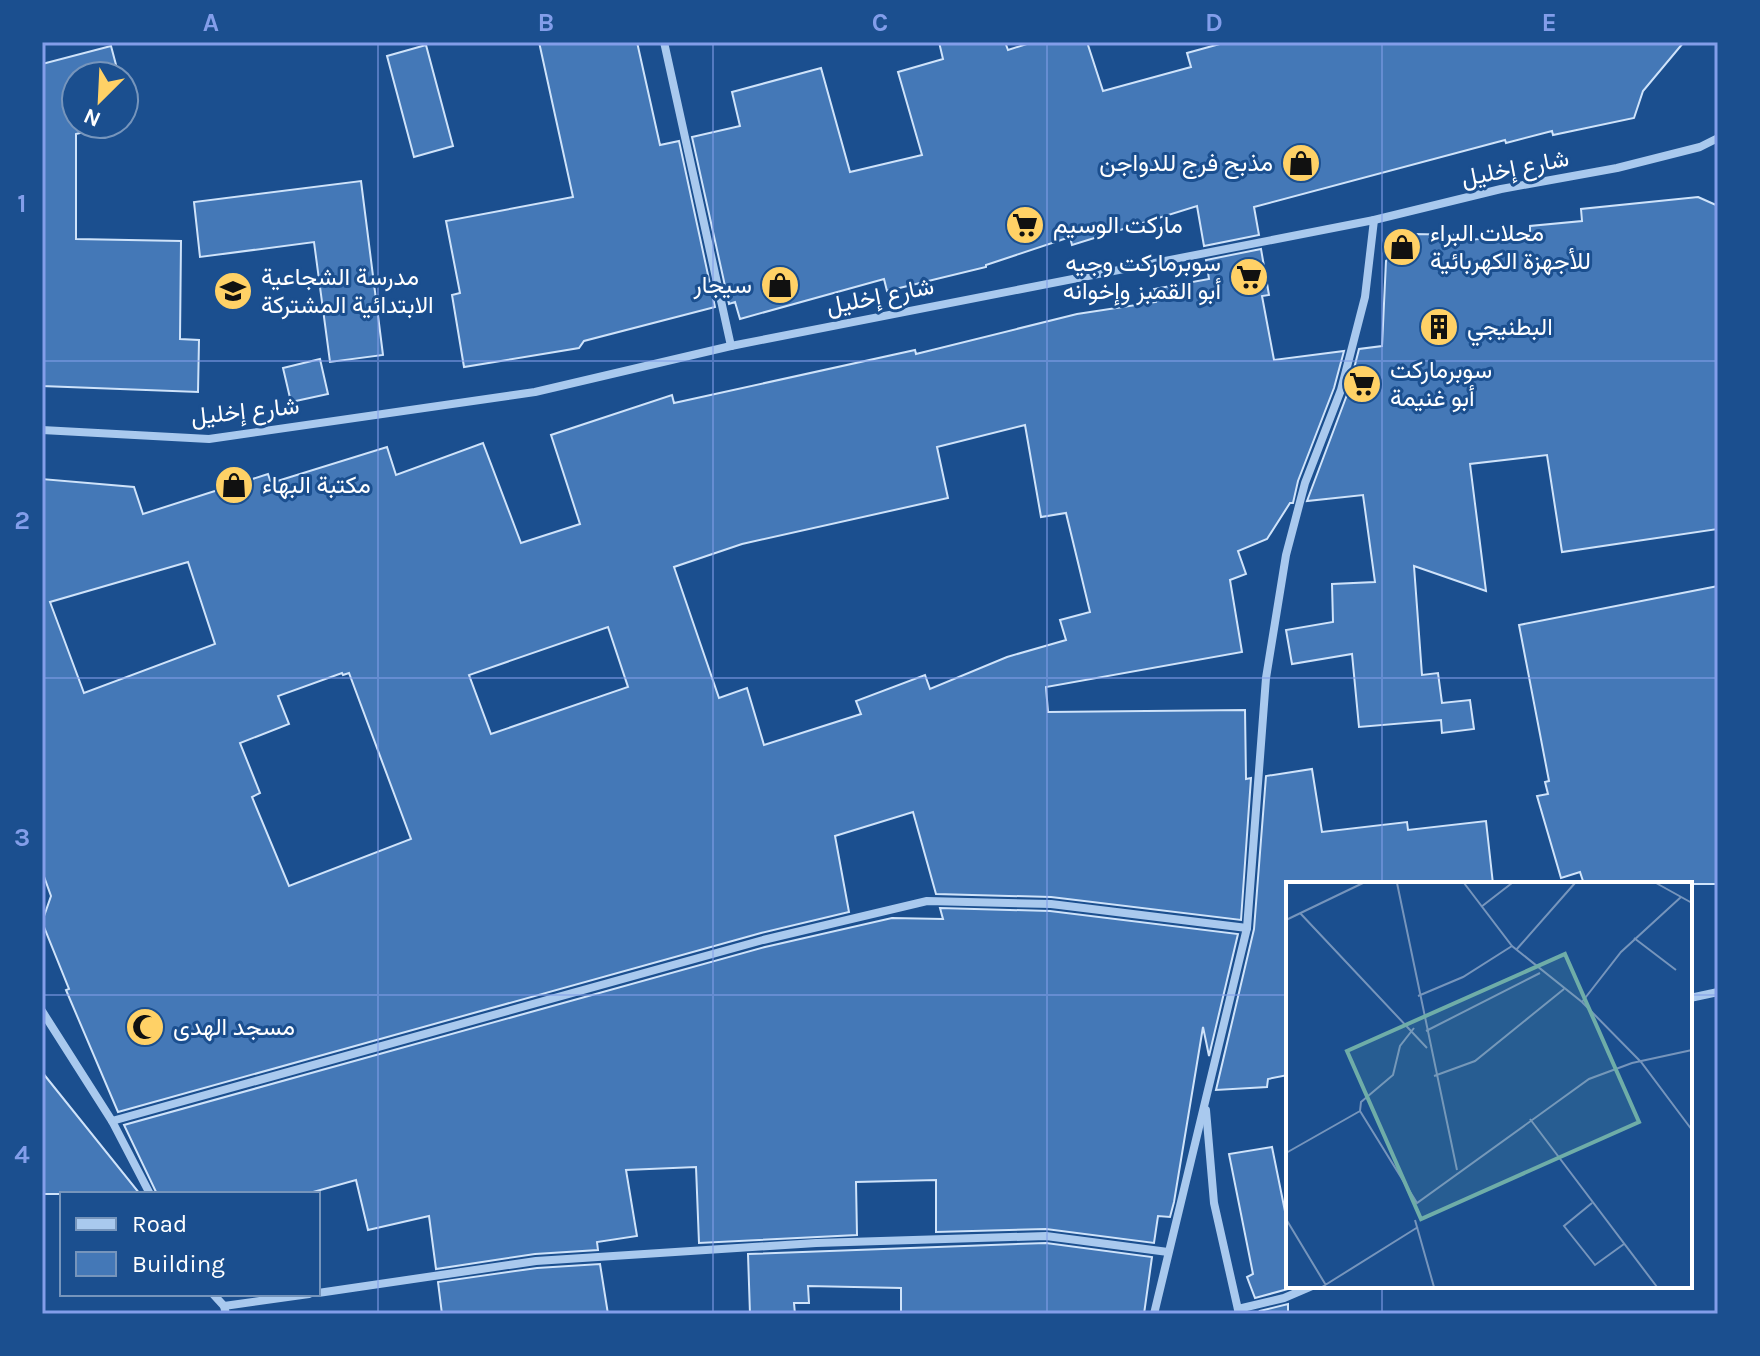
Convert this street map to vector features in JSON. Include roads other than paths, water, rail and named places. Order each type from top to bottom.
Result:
[{"type":"street","points":[[664,42],[731,346]]},
{"type":"street","name":"شارع إخليل","points":[[42,430],[209,439],[535,392],[731,346],[1374,220],[1501,189],[1617,168],[1700,147],[1718,138]]},
{"type":"street","points":[[1154,1314],[1247,928],[1266,678],[1286,555],[1305,483],[1341,390],[1365,297],[1374,220]]},
{"type":"street","points":[[112,1121],[763,940],[927,901],[1051,904],[1247,928]]},
{"type":"street","points":[[1692,998],[1718,992]]},
{"type":"street","points":[[42,1011],[112,1121],[149,1192]]},
{"type":"street","points":[[1205,1100],[1214,1203],[1238,1312],[1307,1288]]},
{"type":"street","points":[[320,1293],[536,1261],[816,1243],[1046,1236],[1168,1252]]},
{"type":"street","points":[[225,1310],[298,1296]]},
{"type":"place","name":"مذبح فرج للدواجن","points":[[1301,163]]},
{"type":"place","name":"ماركت الوسيم","points":[[1025,225]]},
{"type":"place","name":"محلات البراء للأجهزة الكهربائية","points":[[1402,247]]},
{"type":"place","name":"سوبرماركت وجيه أبو القمبز وإخوانه","points":[[1249,277]]},
{"type":"place","name":"سيجار","points":[[780,285]]},
{"type":"place","name":"مدرسة الشجاعية الابتدائية المشتركة","points":[[233,291]]},
{"type":"place","name":"البطنيجي","points":[[1439,327]]},
{"type":"place","name":"سوبرماركت أبو غنيمة","points":[[1362,384]]},
{"type":"place","name":"مكتبة البهاء","points":[[234,485]]},
{"type":"place","name":"مسجد الهدى","points":[[145,1027]]}]
